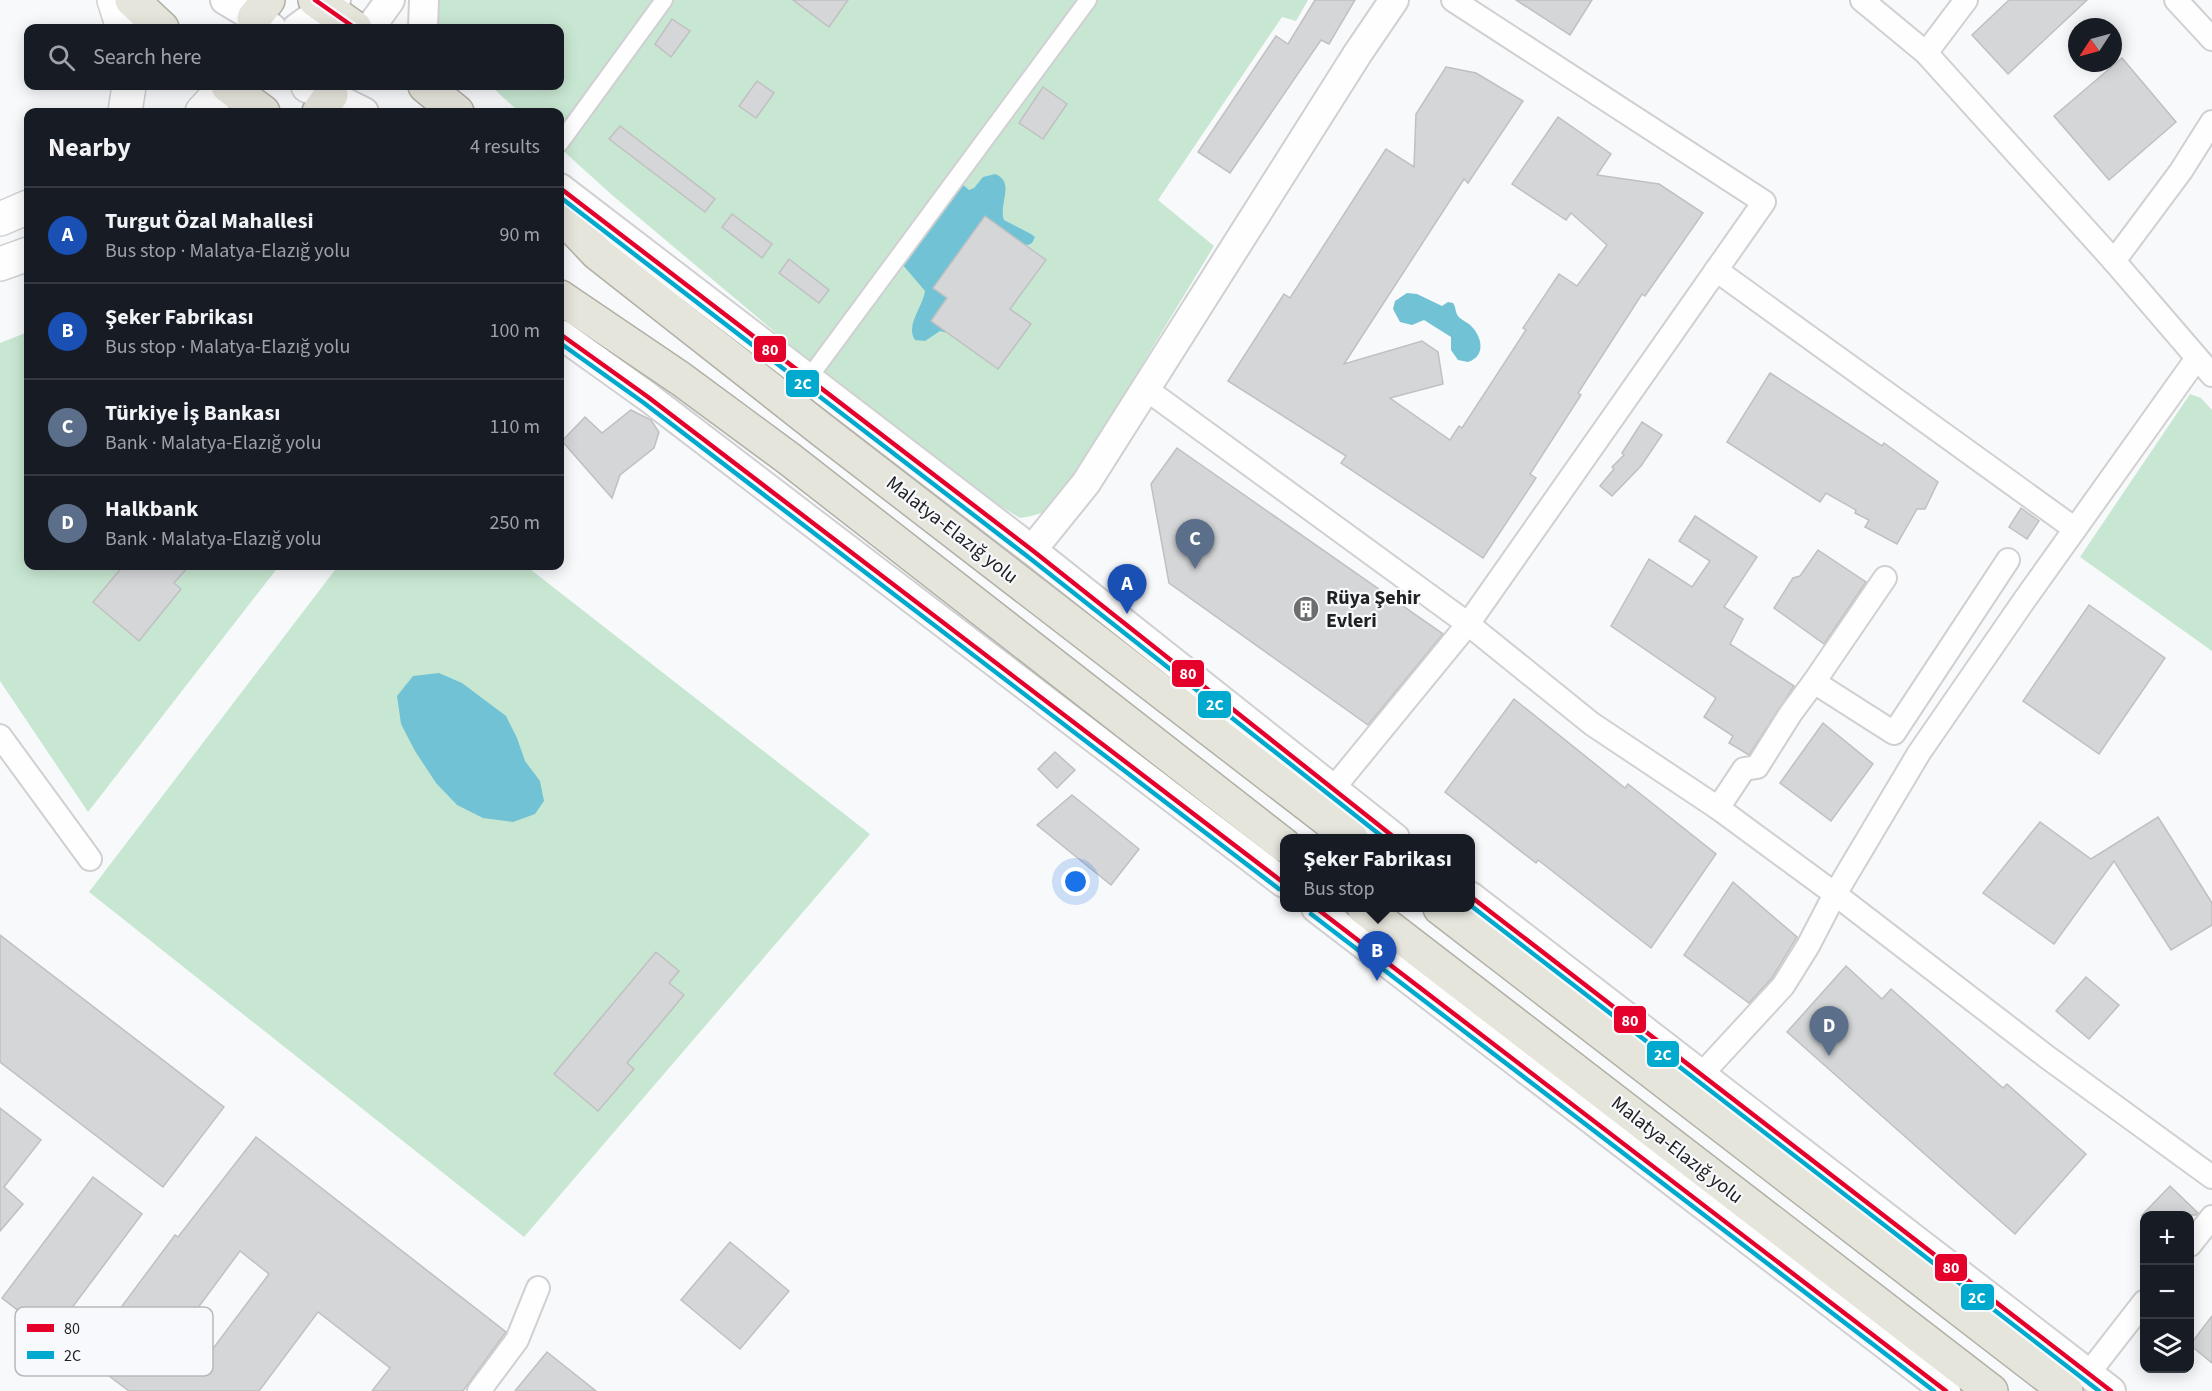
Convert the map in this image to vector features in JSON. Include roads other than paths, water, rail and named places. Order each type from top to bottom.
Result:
[{"type":"highway","points":[[132,0],[158,24]]},
{"type":"highway","points":[[326,3],[350,24]]},
{"type":"highway","points":[[233,90],[257,108]]},
{"type":"highway","name":"Malatya-Elazığ yolu","points":[[564,218],[597,253],[822,430],[1346,834]]},
{"type":"highway","points":[[564,300],[681,379],[788,458],[1280,842]]},
{"type":"highway","name":"Malatya-Elazığ yolu","points":[[1369,912],[1991,1391]]},
{"type":"highway","points":[[1445,912],[2077,1382]]},
{"type":"main road","points":[[114,0],[122,24]]},
{"type":"main road","points":[[126,108],[128,90]]},
{"type":"main road","points":[[206,108],[223,90]]},
{"type":"main road","points":[[0,219],[24,209]]},
{"type":"main road","points":[[0,264],[24,255]]},
{"type":"street","points":[[225,0],[265,16]]},
{"type":"street","points":[[373,24],[390,0]]},
{"type":"street","points":[[423,24],[424,0]]},
{"type":"street","points":[[564,138],[664,0]]},
{"type":"street","points":[[808,379],[1088,0]]},
{"type":"street","points":[[1032,550],[1086,483],[1358,53],[1395,0]]},
{"type":"street","points":[[1332,790],[1468,624],[1764,202],[1453,0]]},
{"type":"street","points":[[1701,1075],[1783,986],[1919,753],[2169,395],[2204,367],[2114,261],[1926,53],[1862,0]]},
{"type":"street","points":[[1926,53],[1966,0]]},
{"type":"street","points":[[2176,0],[2212,39]]},
{"type":"street","points":[[302,24],[326,3]]},
{"type":"street","points":[[319,97],[352,108]]},
{"type":"street","points":[[2114,261],[2181,171],[2212,122]]},
{"type":"street","points":[[564,191],[1032,550],[1390,834]]},
{"type":"street","points":[[564,234],[597,253]]},
{"type":"street","points":[[1716,270],[2075,529]]},
{"type":"street","points":[[564,337],[657,404],[1280,880]]},
{"type":"street","points":[[1146,389],[1468,624],[1592,724],[1718,808],[1835,894],[2047,1057],[2212,1176]]},
{"type":"street","points":[[1814,682],[1893,733],[2008,560]]},
{"type":"street","points":[[1718,808],[1744,769],[1757,767],[1791,713],[1885,578]]},
{"type":"street","points":[[0,736],[90,859]]},
{"type":"street","points":[[1475,900],[1701,1075],[2077,1382],[2111,1391]]},
{"type":"street","points":[[1321,912],[1946,1391]]},
{"type":"street","points":[[2194,1240],[2212,1217]]},
{"type":"street","points":[[479,1391],[516,1340],[538,1288]]},
{"type":"street","points":[[2077,1382],[2140,1308]]},
{"type":"water","points":[[995,174],[1004,182],[1004,220],[1035,237],[1032,243],[1023,244],[985,217],[933,288],[947,298],[931,321],[947,333],[940,331],[925,341],[915,340],[912,334],[913,322],[925,291],[902,264],[960,182],[969,190],[974,188],[983,177]]},
{"type":"water","points":[[1407,293],[1417,294],[1442,306],[1448,302],[1453,303],[1458,316],[1477,334],[1481,345],[1478,355],[1468,362],[1458,360],[1451,350],[1451,337],[1424,320],[1412,325],[1400,322],[1393,309],[1395,301]]},
{"type":"water","points":[[439,673],[462,683],[506,716],[525,761],[540,781],[544,801],[535,814],[513,822],[483,818],[457,805],[436,783],[401,724],[397,696],[413,676]]},
{"type":"place","name":"Türkiye İş Bankası","points":[[1195,569]]},
{"type":"place","name":"Rüya Şehir Evleri","points":[[1306,609]]},
{"type":"place","name":"Turgut Özal Mahallesi","points":[[1127,614]]},
{"type":"place","name":"Şeker Fabrikası","points":[[1377,981]]},
{"type":"place","name":"Halkbank","points":[[1829,1056]]}]
